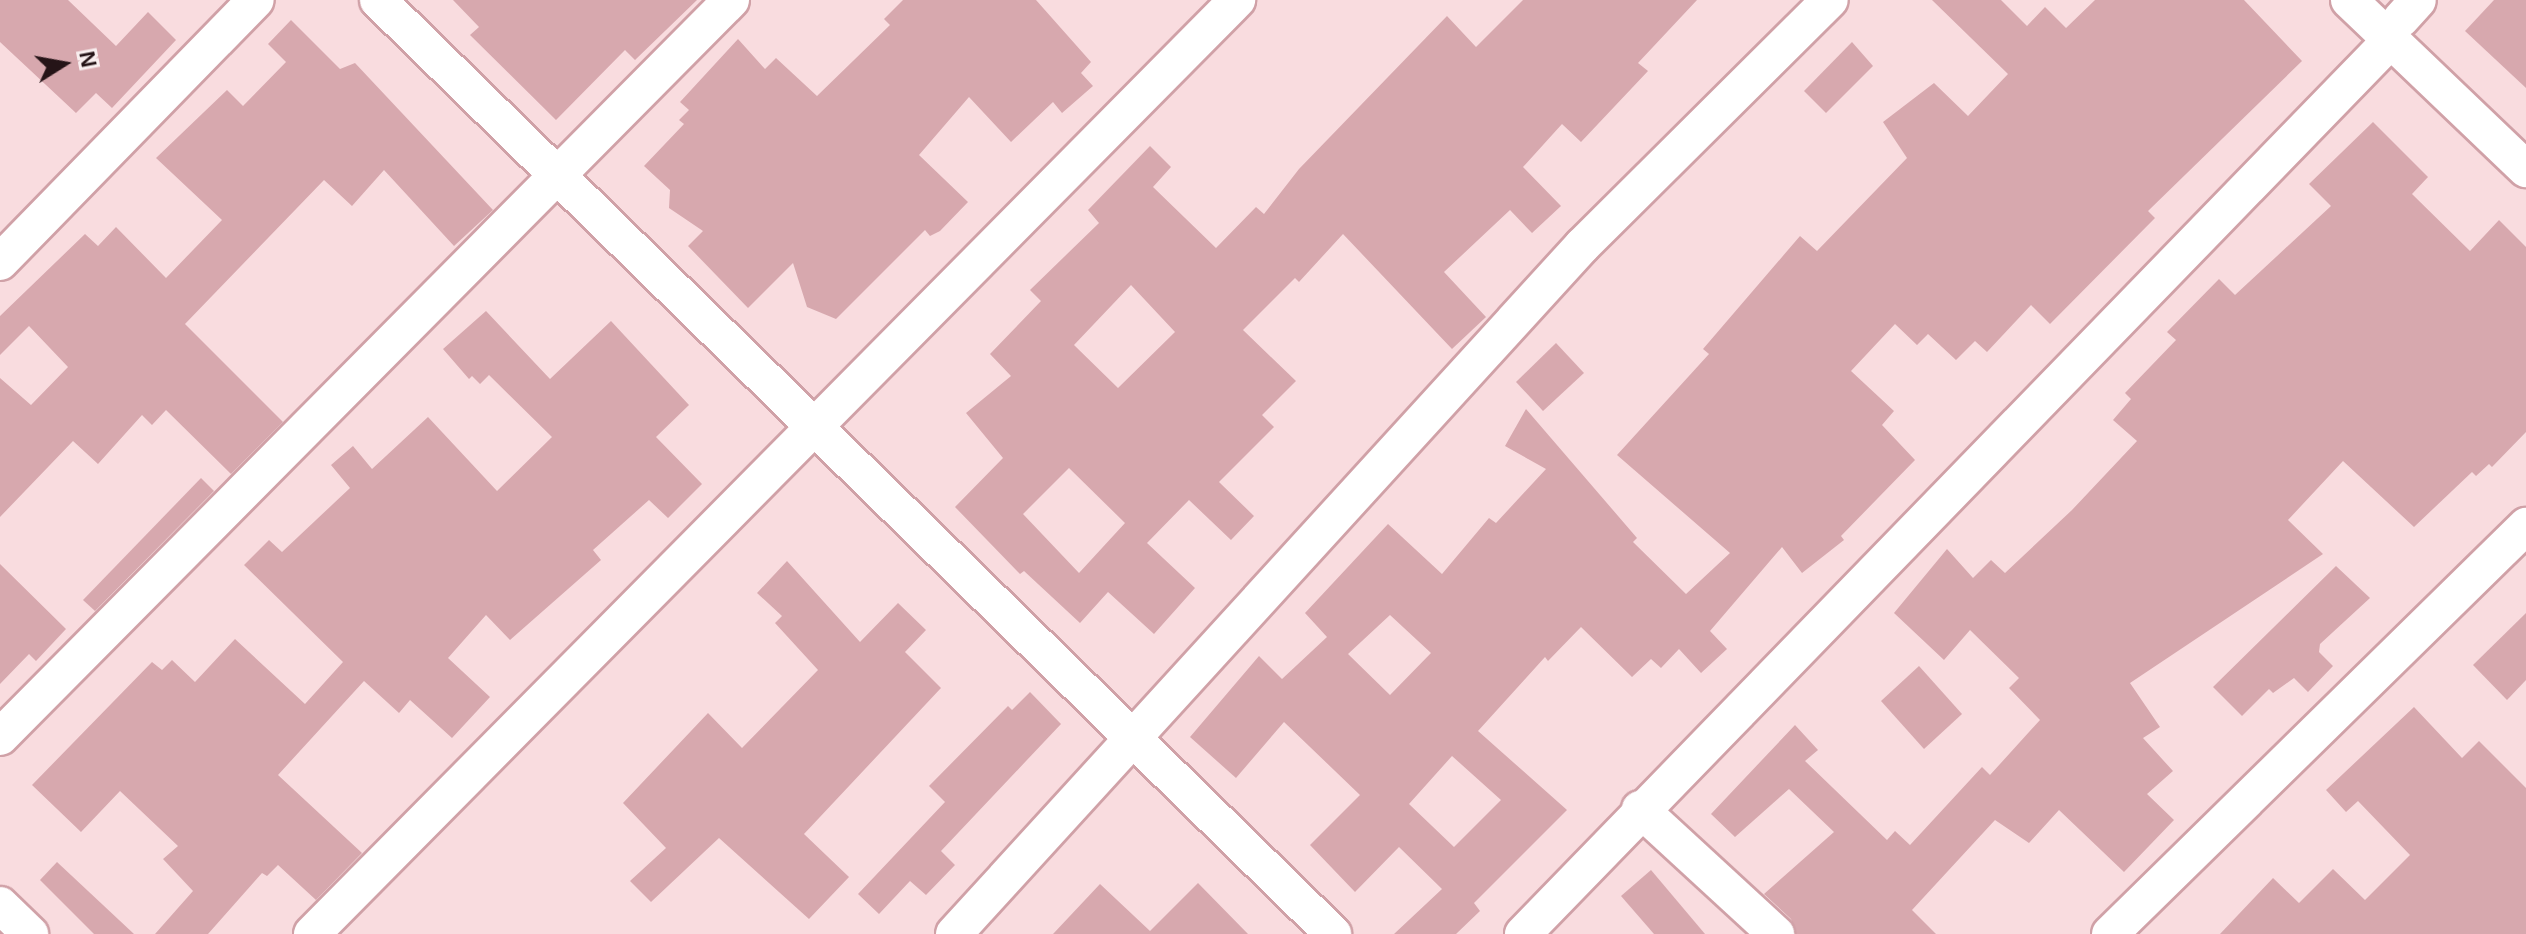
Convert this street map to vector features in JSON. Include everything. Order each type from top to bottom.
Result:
[{"type":"street","points":[[0,262],[256,0]]},
{"type":"street","points":[[378,0],[1333,934]]},
{"type":"street","points":[[0,737],[731,0]]},
{"type":"street","points":[[312,934],[1237,0]]},
{"type":"street","points":[[954,934],[1582,246],[1830,0]]},
{"type":"street","points":[[2349,0],[2398,15],[2526,137]]},
{"type":"street","points":[[2398,15],[2526,169]]},
{"type":"street","points":[[1523,934],[2398,15]]},
{"type":"street","points":[[2110,934],[2526,526]]},
{"type":"street","points":[[1640,809],[1776,934]]},
{"type":"street","points":[[0,905],[30,934]]},
{"type":"building","points":[[0,0],[68,0],[116,46],[148,12],[176,40],[112,108],[96,93],[76,113],[0,42]]},
{"type":"building","points":[[453,0],[697,0],[635,60],[625,50],[556,120],[470,35],[479,27]]},
{"type":"building","points":[[903,0],[1036,0],[1091,62],[1081,73],[1093,86],[1062,113],[1053,102],[1011,142],[969,97],[919,155],[968,202],[940,231],[930,236],[925,230],[836,319],[807,307],[793,263],[748,308],[688,246],[703,231],[669,208],[670,190],[644,166],[684,124],[679,120],[689,110],[680,102],[738,39],[765,69],[776,58],[817,96],[890,25],[884,19]]},
{"type":"building","points":[[1523,0],[1697,0],[1638,63],[1648,71],[1581,142],[1562,124],[1523,167],[1561,206],[1532,233],[1510,210],[1444,272],[1486,317],[1452,349],[1343,234],[1299,282],[1295,278],[1243,330],[1296,381],[1262,415],[1274,427],[1219,482],[1254,516],[1231,540],[1189,500],[1147,543],[1195,588],[1154,634],[1108,592],[1080,623],[1024,571],[1020,574],[955,507],[1003,458],[966,413],[1011,376],[990,354],[1041,301],[1030,290],[1099,223],[1088,210],[1150,146],[1171,167],[1153,187],[1216,248],[1256,207],[1264,214],[1299,169],[1447,16],[1476,47]],"holes":[[[1131,285],[1175,332],[1118,388],[1074,345]],[[1069,468],[1125,523],[1079,573],[1023,514]]]},
{"type":"building","points":[[1932,0],[2001,0],[2027,26],[2045,7],[2066,28],[2095,0],[2244,0],[2302,61],[2148,211],[2155,218],[2050,324],[2031,305],[1987,352],[1975,341],[1956,360],[1928,334],[1917,345],[1895,324],[1851,371],[1894,411],[1882,425],[1915,460],[1841,536],[1844,540],[1802,573],[1782,547],[1710,631],[1727,649],[1701,673],[1679,649],[1661,668],[1651,659],[1632,677],[1581,627],[1548,661],[1545,657],[1478,731],[1567,810],[1474,903],[1480,911],[1456,934],[1394,934],[1442,889],[1399,847],[1355,892],[1310,845],[1360,795],[1284,722],[1236,778],[1190,737],[1259,656],[1282,679],[1327,637],[1305,613],[1388,524],[1442,574],[1489,518],[1496,523],[1546,469],[1505,446],[1526,409],[1637,538],[1633,542],[1686,594],[1730,553],[1617,455],[1709,354],[1703,349],[1800,236],[1817,251],[1907,158],[1883,122],[1934,83],[1968,116],[2008,74]],"holes":[[[1390,615],[1431,653],[1390,695],[1348,654]],[[1452,756],[1501,800],[1454,847],[1409,804]]]},
{"type":"building","points":[[2494,0],[2526,0],[2526,88],[2465,31]]},
{"type":"building","points":[[291,20],[340,69],[355,63],[493,210],[454,246],[384,170],[352,206],[324,180],[185,324],[283,422],[231,474],[166,410],[152,425],[142,415],[98,464],[73,441],[0,517],[0,378],[31,405],[68,367],[29,326],[0,355],[0,316],[85,234],[98,246],[116,227],[166,278],[222,220],[156,158],[227,90],[243,106],[286,62],[268,44]]},
{"type":"building","points":[[1852,42],[1873,66],[1826,113],[1804,91]]},
{"type":"building","points":[[2373,122],[2428,177],[2412,194],[2470,251],[2499,220],[2526,247],[2526,432],[2492,467],[2489,464],[2476,476],[2472,472],[2414,527],[2343,461],[2288,520],[2323,554],[2130,683],[2160,727],[2143,738],[2173,771],[2147,794],[2174,820],[2124,872],[2059,810],[2029,843],[1995,820],[1912,910],[1936,934],[1796,934],[1791,919],[1764,894],[1834,832],[1789,789],[1735,837],[1711,814],[1795,725],[1818,750],[1805,761],[1887,840],[1895,831],[1910,845],[1982,767],[1990,775],[2040,720],[2009,688],[2019,678],[1970,630],[1944,660],[1894,613],[1947,549],[1973,578],[1991,560],[2005,573],[2072,510],[2137,441],[2113,420],[2131,399],[2125,393],[2176,340],[2167,332],[2219,279],[2235,295],[2331,206],[2309,184]]},
{"type":"building","points":[[486,311],[550,379],[611,321],[689,405],[656,437],[702,484],[668,518],[649,500],[593,550],[601,560],[510,640],[486,615],[448,658],[490,697],[452,738],[410,700],[399,713],[364,681],[278,775],[362,853],[316,900],[278,865],[267,876],[262,873],[208,934],[155,934],[193,891],[163,859],[178,846],[120,791],[81,832],[32,785],[152,662],[162,670],[172,660],[195,682],[235,639],[305,704],[343,662],[244,565],[269,540],[282,552],[350,488],[331,465],[353,446],[372,469],[428,417],[497,491],[552,437],[489,375],[480,384],[472,376],[469,379],[443,349]]},
{"type":"building","points":[[1556,343],[1584,373],[1543,411],[1516,382]]},
{"type":"building","points":[[201,478],[214,491],[95,611],[83,600]]},
{"type":"building","points":[[787,561],[860,642],[898,603],[926,630],[905,652],[941,688],[804,834],[849,877],[809,919],[719,838],[651,902],[630,881],[666,848],[623,803],[708,713],[742,748],[818,670],[775,623],[782,616],[757,593]]},
{"type":"building","points":[[0,564],[66,629],[36,661],[29,654],[0,684]]},
{"type":"building","points":[[2336,566],[2370,598],[2320,644],[2319,652],[2333,666],[2308,692],[2294,678],[2273,693],[2269,689],[2242,716],[2213,687]]},
{"type":"building","points":[[2526,613],[2526,680],[2507,700],[2473,665]]},
{"type":"building","points":[[1919,666],[1962,714],[1924,749],[1881,701]]},
{"type":"building","points":[[1030,692],[1061,724],[941,851],[955,865],[926,895],[910,881],[879,914],[858,894],[945,802],[929,786],[1008,706],[1012,710]]},
{"type":"building","points":[[2414,707],[2462,758],[2479,741],[2526,788],[2526,934],[2220,934],[2273,878],[2299,903],[2333,869],[2365,900],[2410,855],[2358,801],[2346,812],[2326,790]]},
{"type":"building","points":[[57,862],[134,934],[94,934],[40,880]]},
{"type":"building","points":[[1651,870],[1705,934],[1654,934],[1621,896]]},
{"type":"building","points":[[1198,883],[1248,934],[1053,934],[1100,884],[1150,931]]}]
